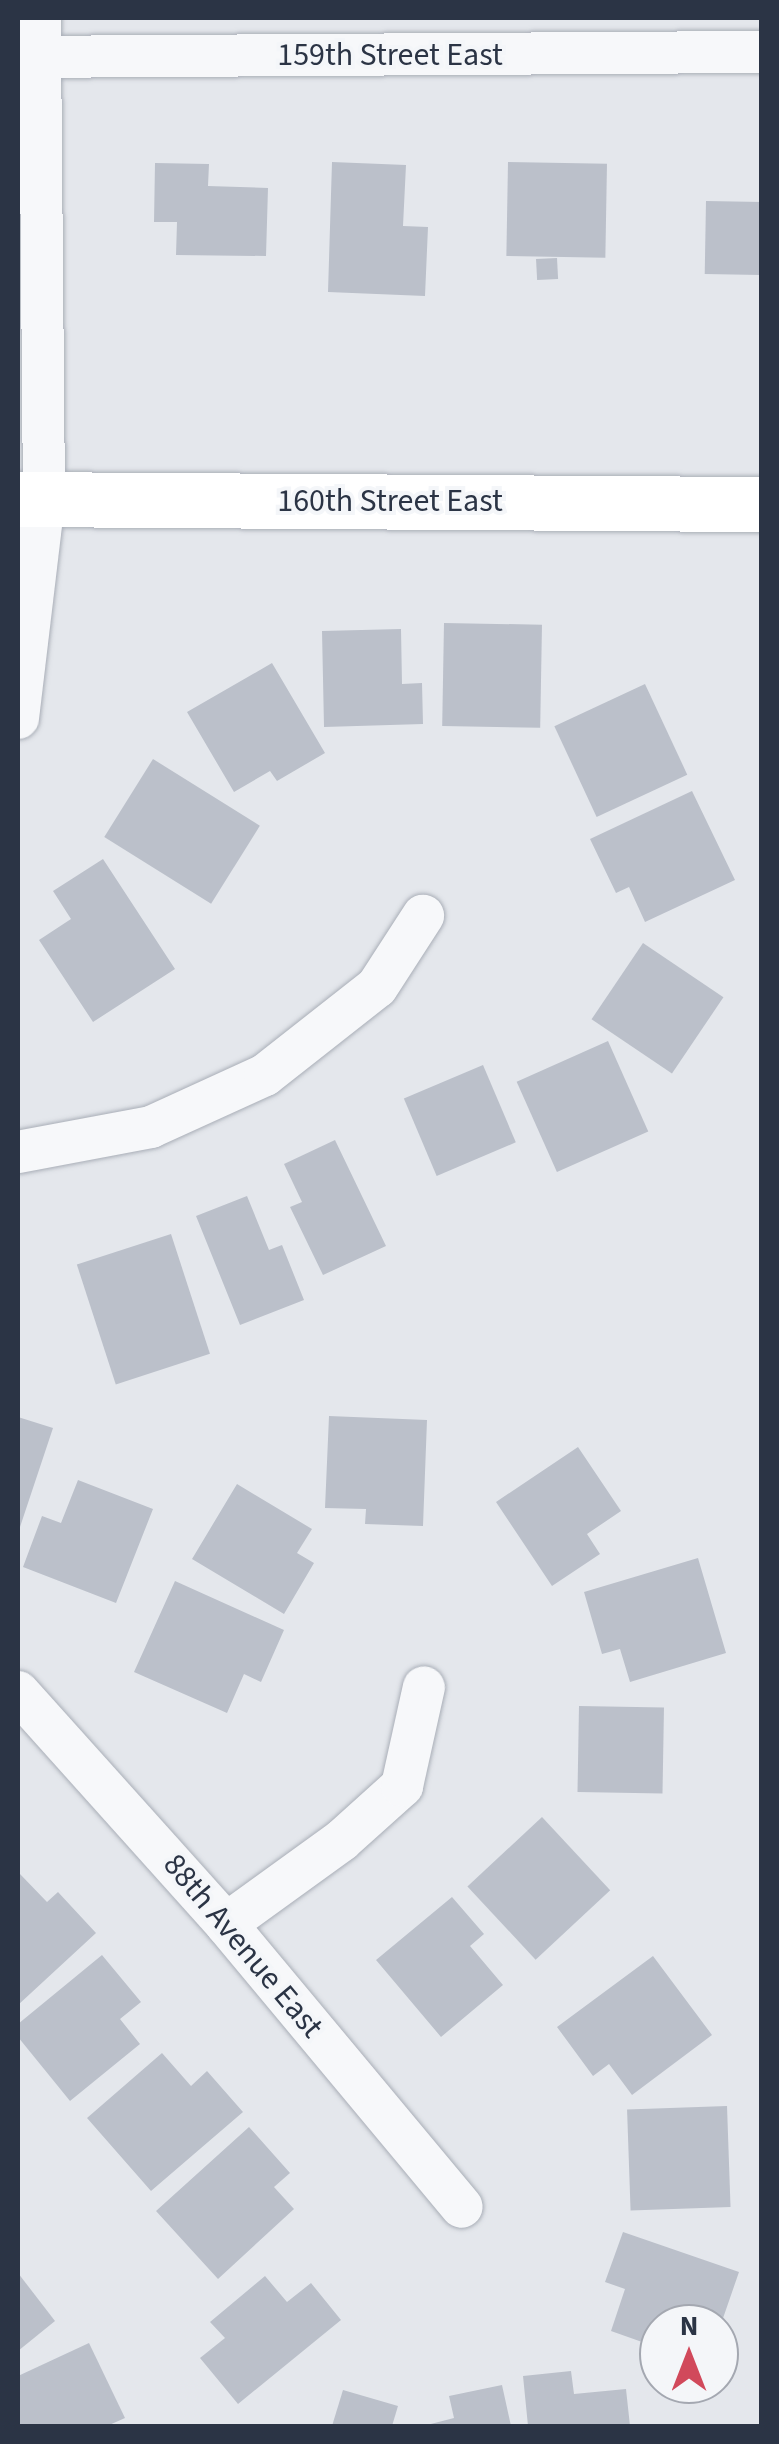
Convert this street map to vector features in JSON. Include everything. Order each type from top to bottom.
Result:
[{"type":"main road","name":"160th Street East","points":[[31,499],[762,504]]},
{"type":"street","name":"159th Street East","points":[[32,44],[762,52]]},
{"type":"street","points":[[18,718],[31,499],[32,44]]},
{"type":"street","points":[[18,1152],[150,1126],[265,1075],[377,987],[424,916]]},
{"type":"street","points":[[226,1924],[342,1840],[402,1786],[424,1687]]},
{"type":"street","name":"88th Avenue East","points":[[18,1692],[226,1924],[462,2206]]},
{"type":"building","points":[[332,162],[406,165],[403,226],[428,227],[425,296],[328,292]]},
{"type":"building","points":[[508,162],[607,164],[605,258],[506,256]]},
{"type":"building","points":[[155,163],[209,164],[208,186],[268,188],[266,256],[176,255],[177,222],[154,222]]},
{"type":"building","points":[[706,201],[762,202],[761,275],[705,274]]},
{"type":"building","points":[[557,258],[558,279],[537,280],[536,259]]},
{"type":"building","points":[[444,623],[542,625],[540,728],[442,726]]},
{"type":"building","points":[[401,629],[402,684],[422,683],[423,724],[324,727],[322,631]]},
{"type":"building","points":[[272,663],[325,753],[277,781],[270,771],[234,792],[187,712]]},
{"type":"building","points":[[645,684],[687,775],[597,817],[554,726]]},
{"type":"building","points":[[153,759],[260,826],[211,904],[104,837]]},
{"type":"building","points":[[692,791],[735,880],[645,922],[629,887],[616,893],[590,839]]},
{"type":"building","points":[[103,859],[175,969],[93,1022],[39,940],[71,919],[53,891]]},
{"type":"building","points":[[643,943],[723,997],[672,1074],[592,1019]]},
{"type":"building","points":[[608,1041],[648,1131],[557,1172],[517,1082]]},
{"type":"building","points":[[483,1065],[516,1142],[437,1176],[404,1099]]},
{"type":"building","points":[[335,1140],[386,1246],[323,1275],[290,1207],[302,1202],[284,1164]]},
{"type":"building","points":[[247,1196],[269,1250],[282,1245],[304,1300],[240,1325],[196,1216]]},
{"type":"building","points":[[171,1234],[210,1354],[116,1384],[77,1265]]},
{"type":"building","points":[[329,1416],[427,1420],[423,1526],[365,1524],[366,1509],[325,1508]]},
{"type":"building","points":[[18,1417],[53,1428],[18,1533]]},
{"type":"building","points":[[578,1447],[621,1511],[587,1534],[600,1554],[552,1586],[496,1502]]},
{"type":"building","points":[[78,1480],[153,1509],[116,1603],[23,1567],[42,1516],[61,1523]]},
{"type":"building","points":[[237,1484],[312,1529],[297,1553],[314,1563],[284,1614],[192,1559]]},
{"type":"building","points":[[698,1558],[726,1653],[630,1682],[620,1649],[602,1654],[584,1592]]},
{"type":"building","points":[[175,1581],[284,1630],[261,1682],[244,1674],[227,1713],[134,1672]]},
{"type":"building","points":[[579,1706],[664,1707],[662,1793],[577,1792]]},
{"type":"building","points":[[542,1817],[610,1890],[536,1960],[467,1887]]},
{"type":"building","points":[[20,1874],[47,1902],[58,1892],[96,1933],[18,2005]]},
{"type":"building","points":[[452,1897],[484,1934],[470,1946],[503,1985],[441,2037],[376,1960]]},
{"type":"building","points":[[102,1955],[141,2002],[120,2019],[140,2044],[70,2101],[18,2037],[18,2024]]},
{"type":"building","points":[[653,1956],[712,2035],[632,2095],[609,2064],[593,2076],[557,2027]]},
{"type":"building","points":[[162,2053],[191,2086],[207,2071],[243,2112],[151,2191],[87,2118]]},
{"type":"building","points":[[727,2106],[731,2207],[631,2210],[627,2109]]},
{"type":"building","points":[[249,2127],[290,2173],[274,2187],[294,2209],[218,2279],[156,2211]]},
{"type":"building","points":[[623,2232],[739,2272],[728,2304],[639,2304],[639,2341],[611,2331],[625,2289],[605,2282]]},
{"type":"building","points":[[18,2273],[55,2321],[18,2351]]},
{"type":"building","points":[[265,2276],[287,2302],[311,2283],[341,2320],[238,2404],[200,2358],[225,2338],[210,2322]]},
{"type":"building","points":[[89,2343],[125,2418],[107,2426],[20,2426],[18,2376]]},
{"type":"building","points":[[571,2371],[574,2394],[626,2389],[630,2426],[528,2426],[523,2376]]},
{"type":"building","points":[[502,2385],[511,2426],[423,2426],[454,2418],[449,2396]]},
{"type":"building","points":[[343,2390],[398,2406],[392,2426],[332,2426]]}]
